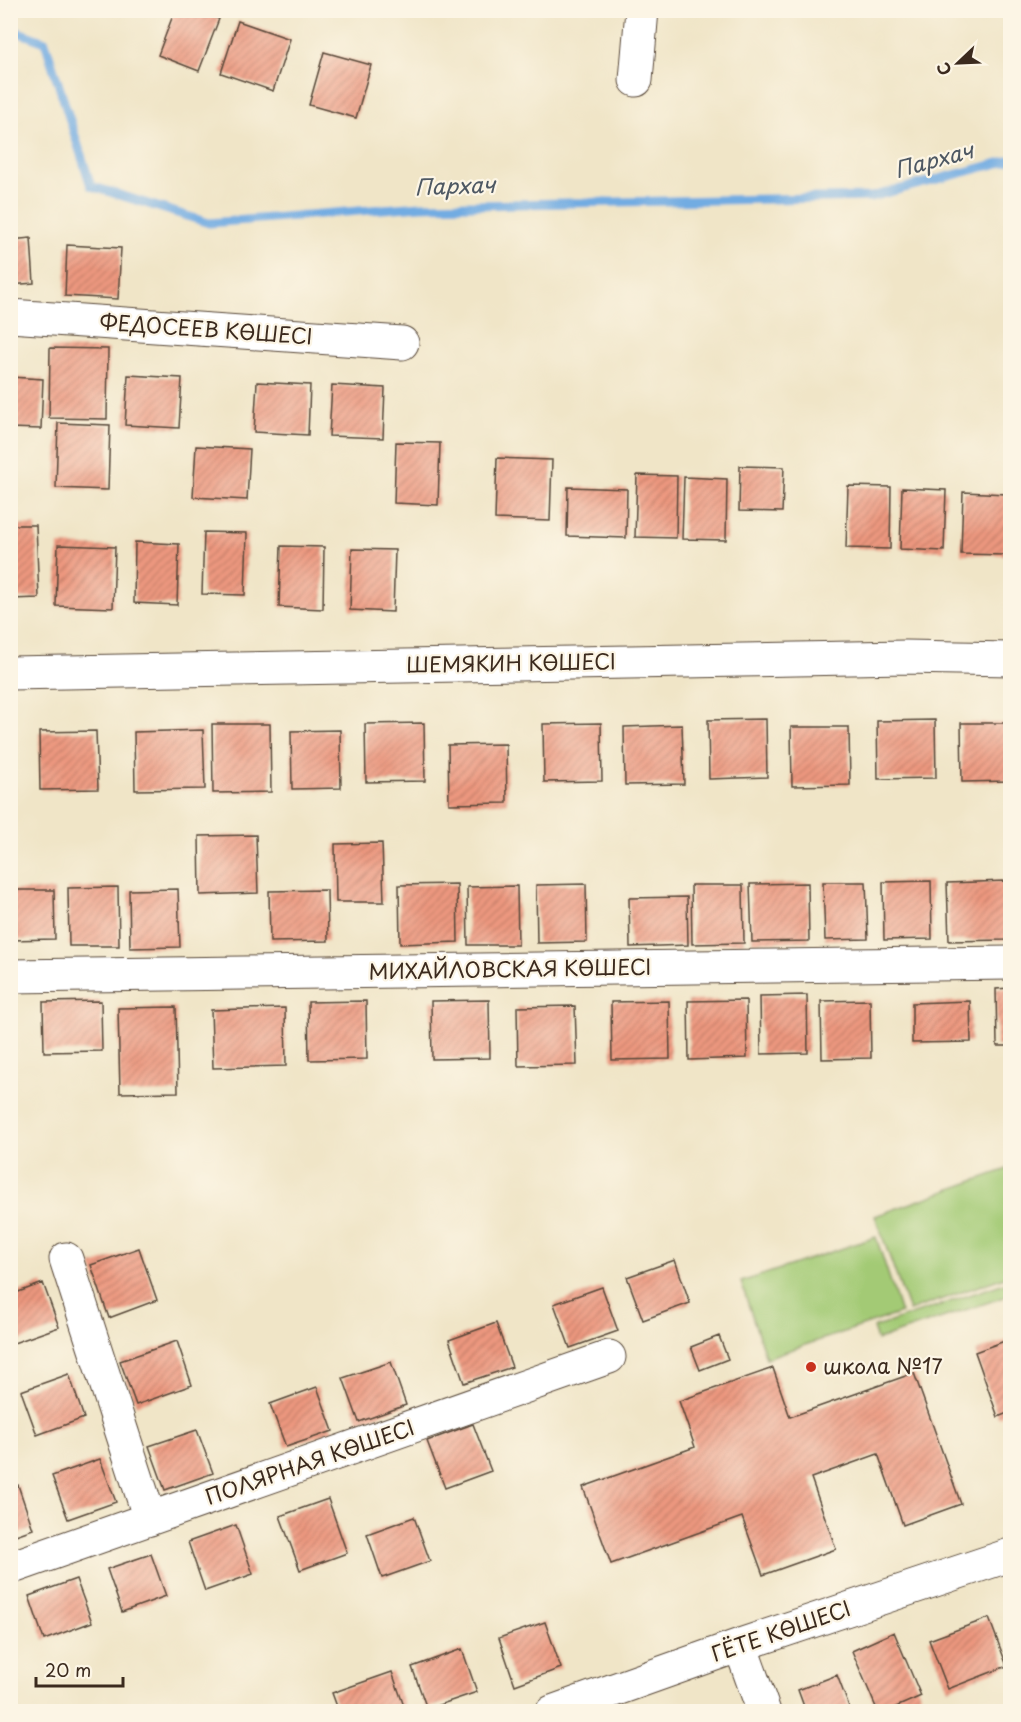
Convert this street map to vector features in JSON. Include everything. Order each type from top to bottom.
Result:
[{"type":"street","points":[[636,80],[642,10]]},
{"type":"street","name":"ФЕДОСЕЕВ КӨШЕСІ","points":[[10,316],[402,343]]},
{"type":"street","name":"ШЕМЯКИН КӨШЕСІ","points":[[10,673],[894,658],[1011,659]]},
{"type":"street","name":"МИХАЙЛОВСКАЯ КӨШЕСІ","points":[[10,976],[1011,963]]},
{"type":"street","points":[[66,1259],[150,1519]]},
{"type":"street","name":"ПОЛЯРНАЯ КӨШЕСІ","points":[[10,1568],[609,1357]]},
{"type":"street","name":"ГЁТЕ КӨШЕСІ","points":[[552,1712],[740,1645],[1011,1555]]},
{"type":"street","points":[[740,1645],[764,1712]]},
{"type":"green space","points":[[1010,1168],[1010,1275],[909,1311],[875,1216]]},
{"type":"green space","points":[[876,1237],[901,1313],[766,1358],[741,1282]]},
{"type":"green space","points":[[1010,1281],[1010,1295],[877,1340],[873,1328]]},
{"type":"building","points":[[175,10],[197,10],[219,19],[199,71],[158,55]]},
{"type":"building","points":[[238,21],[290,39],[273,91],[221,73]]},
{"type":"building","points":[[324,52],[371,65],[356,118],[309,105]]},
{"type":"building","points":[[31,238],[34,283],[10,285],[10,240]]},
{"type":"building","points":[[67,245],[121,248],[118,299],[65,296]]},
{"type":"building","points":[[50,348],[108,349],[107,419],[49,418]]},
{"type":"building","points":[[128,375],[182,378],[179,428],[125,425]]},
{"type":"building","points":[[10,377],[43,379],[41,429],[10,428]]},
{"type":"building","points":[[257,382],[310,385],[308,435],[254,432]]},
{"type":"building","points":[[332,385],[385,388],[383,438],[329,436]]},
{"type":"building","points":[[58,423],[110,425],[108,490],[56,488]]},
{"type":"building","points":[[396,442],[440,443],[438,505],[394,503]]},
{"type":"building","points":[[196,446],[250,449],[247,500],[193,497]]},
{"type":"building","points":[[497,458],[552,460],[550,521],[495,519]]},
{"type":"building","points":[[740,466],[784,467],[782,512],[739,511]]},
{"type":"building","points":[[637,475],[677,476],[676,538],[635,537]]},
{"type":"building","points":[[684,477],[727,479],[726,540],[682,539]]},
{"type":"building","points":[[848,486],[891,487],[890,549],[846,548]]},
{"type":"building","points":[[568,487],[627,489],[626,538],[567,536]]},
{"type":"building","points":[[902,488],[946,490],[944,551],[900,549]]},
{"type":"building","points":[[963,492],[1007,494],[1005,555],[961,554]]},
{"type":"building","points":[[10,525],[36,525],[39,598],[10,599]]},
{"type":"building","points":[[204,532],[247,533],[245,595],[202,594]]},
{"type":"building","points":[[135,542],[179,544],[177,605],[134,603]]},
{"type":"building","points":[[58,545],[115,547],[113,608],[56,606]]},
{"type":"building","points":[[281,546],[324,547],[323,609],[279,607]]},
{"type":"building","points":[[352,549],[395,550],[393,612],[350,610]]},
{"type":"building","points":[[766,719],[767,777],[709,779],[708,720]]},
{"type":"building","points":[[935,720],[936,778],[878,779],[877,721]]},
{"type":"building","points":[[424,723],[425,781],[366,782],[365,724]]},
{"type":"building","points":[[601,723],[602,781],[544,782],[543,724]]},
{"type":"building","points":[[961,723],[1010,723],[1010,781],[962,782]]},
{"type":"building","points":[[212,724],[270,724],[271,792],[213,793]]},
{"type":"building","points":[[682,725],[684,784],[625,785],[624,727]]},
{"type":"building","points":[[791,727],[849,727],[850,785],[792,786]]},
{"type":"building","points":[[203,730],[205,789],[135,790],[134,732]]},
{"type":"building","points":[[340,730],[341,788],[292,789],[291,731]]},
{"type":"building","points":[[96,731],[98,789],[40,790],[39,732]]},
{"type":"building","points":[[10,737],[13,737],[14,795],[10,795]]},
{"type":"building","points":[[506,744],[507,803],[449,804],[448,745]]},
{"type":"building","points":[[256,835],[258,893],[200,895],[199,836]]},
{"type":"building","points":[[382,843],[384,902],[336,902],[335,844]]},
{"type":"building","points":[[931,881],[932,939],[884,940],[883,882]]},
{"type":"building","points":[[1006,881],[1007,940],[949,941],[947,883]]},
{"type":"building","points":[[823,882],[866,882],[868,939],[825,940]]},
{"type":"building","points":[[808,883],[809,941],[752,942],[750,884]]},
{"type":"building","points":[[457,884],[458,942],[400,944],[399,885]]},
{"type":"building","points":[[586,884],[587,942],[537,943],[536,885]]},
{"type":"building","points":[[691,885],[743,885],[744,943],[692,944]]},
{"type":"building","points":[[517,886],[518,945],[468,945],[467,887]]},
{"type":"building","points":[[118,887],[119,946],[69,946],[68,888]]},
{"type":"building","points":[[178,889],[180,947],[130,948],[129,890]]},
{"type":"building","points":[[10,890],[54,890],[55,939],[10,940]]},
{"type":"building","points":[[327,890],[328,941],[270,942],[269,891]]},
{"type":"building","points":[[687,897],[688,945],[630,947],[629,898]]},
{"type":"building","points":[[1010,988],[1010,1046],[997,1046],[996,989]]},
{"type":"building","points":[[807,995],[808,1053],[761,1054],[760,996]]},
{"type":"building","points":[[489,1000],[490,1058],[432,1059],[431,1001]]},
{"type":"building","points":[[746,1000],[747,1058],[689,1060],[688,1001]]},
{"type":"building","points":[[870,1000],[871,1058],[822,1059],[821,1001]]},
{"type":"building","points":[[101,1001],[102,1051],[44,1052],[43,1002]]},
{"type":"building","points":[[366,1001],[367,1059],[309,1060],[308,1002]]},
{"type":"building","points":[[669,1001],[670,1059],[612,1060],[611,1002]]},
{"type":"building","points":[[970,1001],[971,1042],[912,1043],[912,1003]]},
{"type":"building","points":[[575,1006],[577,1065],[518,1066],[517,1007]]},
{"type":"building","points":[[176,1007],[178,1092],[120,1093],[118,1008]]},
{"type":"building","points":[[285,1008],[286,1066],[213,1068],[211,1010]]},
{"type":"building","points":[[139,1248],[157,1300],[109,1318],[91,1265]]},
{"type":"building","points":[[675,1260],[690,1303],[643,1320],[627,1277]]},
{"type":"building","points":[[43,1283],[59,1327],[11,1344],[10,1295]]},
{"type":"building","points":[[602,1287],[618,1331],[570,1348],[554,1304]]},
{"type":"building","points":[[496,1323],[512,1367],[464,1383],[449,1340]]},
{"type":"building","points":[[719,1336],[728,1359],[700,1370],[691,1347]]},
{"type":"building","points":[[1010,1339],[1010,1412],[998,1417],[975,1352]]},
{"type":"building","points":[[177,1341],[192,1385],[136,1405],[120,1361]]},
{"type":"building","points":[[391,1362],[406,1405],[359,1422],[343,1378]]},
{"type":"building","points":[[773,1368],[790,1417],[914,1373],[961,1504],[903,1525],[878,1454],[811,1478],[836,1549],[763,1575],[742,1517],[611,1564],[583,1487],[695,1447],[679,1401]]},
{"type":"building","points":[[69,1374],[84,1418],[37,1435],[21,1391]]},
{"type":"building","points":[[317,1387],[333,1431],[286,1447],[270,1404]]},
{"type":"building","points":[[473,1424],[491,1471],[445,1488],[427,1441]]},
{"type":"building","points":[[197,1430],[213,1473],[165,1490],[149,1446]]},
{"type":"building","points":[[100,1459],[116,1502],[68,1519],[52,1476]]},
{"type":"building","points":[[18,1485],[33,1529],[10,1537],[10,1488]]},
{"type":"building","points":[[328,1499],[347,1553],[300,1570],[280,1516]]},
{"type":"building","points":[[414,1517],[430,1561],[382,1578],[367,1534]]},
{"type":"building","points":[[236,1525],[253,1574],[205,1591],[188,1542]]},
{"type":"building","points":[[151,1554],[166,1596],[122,1612],[107,1569]]},
{"type":"building","points":[[76,1579],[92,1622],[44,1640],[29,1596]]},
{"type":"building","points":[[989,1618],[1007,1666],[948,1689],[929,1640]]},
{"type":"building","points":[[545,1622],[561,1668],[515,1685],[499,1638]]},
{"type":"building","points":[[894,1632],[921,1696],[885,1712],[878,1712],[852,1651]]},
{"type":"building","points":[[462,1649],[477,1692],[427,1709],[412,1667]]},
{"type":"building","points":[[392,1672],[406,1712],[339,1712],[332,1693]]},
{"type":"building","points":[[837,1675],[851,1712],[806,1712],[798,1690]]},
{"type":"waterway","name":"Пархач","points":[[10,29],[45,42],[91,186],[209,223],[421,206],[871,197],[1010,160]]},
{"type":"place","name":"школа №17","points":[[811,1367]]}]
